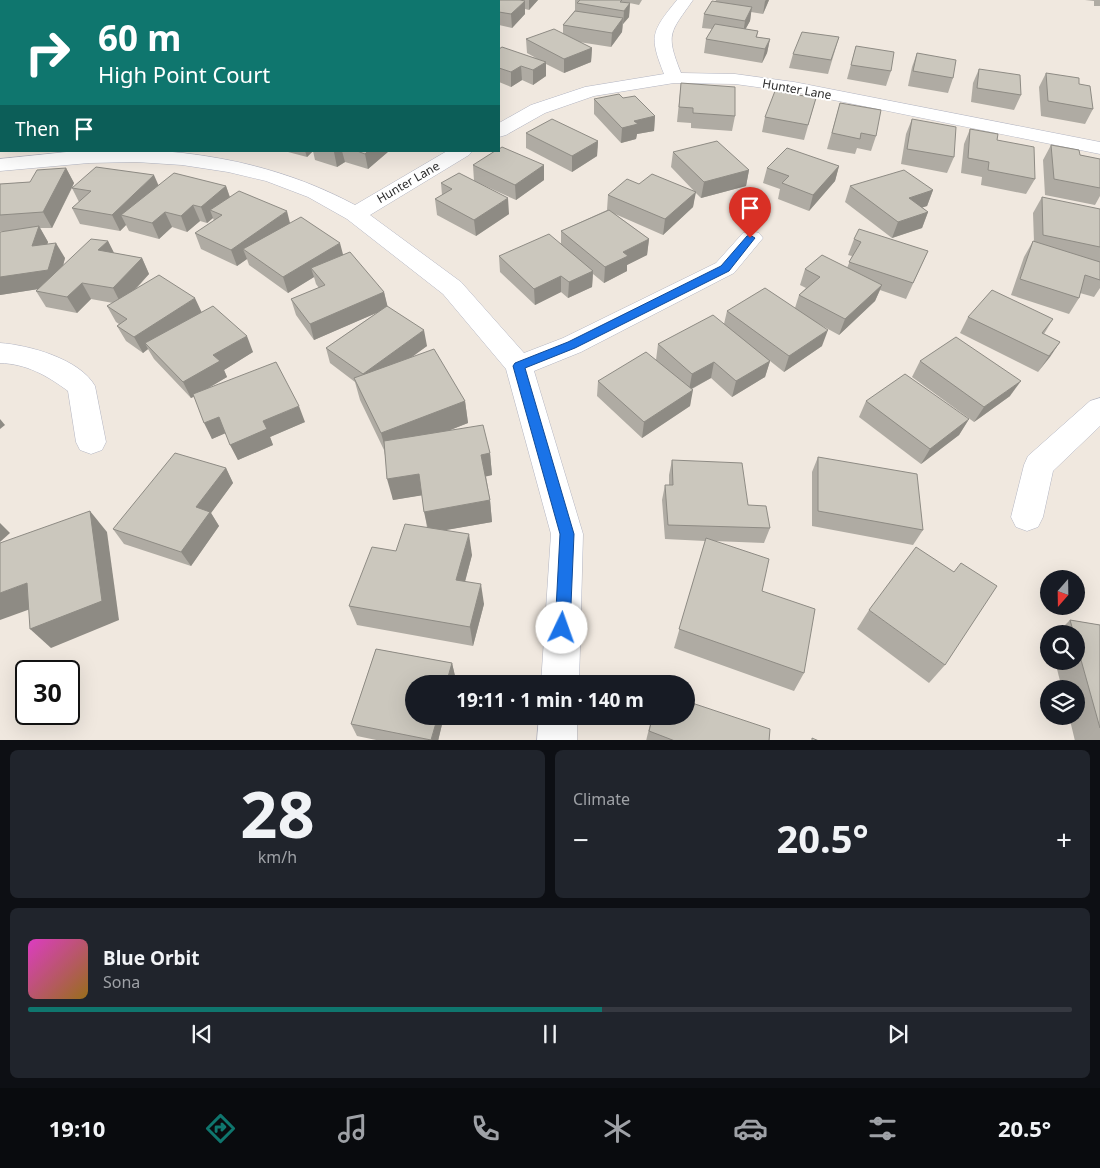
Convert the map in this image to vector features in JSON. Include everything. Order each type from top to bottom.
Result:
[{"type":"street","points":[[674,78],[661,44],[661,38],[663,28],[685,0]]},
{"type":"street","name":"Hunter Lane","points":[[500,130],[538,109],[591,92],[674,78],[735,79],[794,88],[1100,148]]},
{"type":"street","name":"Hunter Lane","points":[[355,214],[460,152]]},
{"type":"street","points":[[0,165],[129,155],[188,159],[290,182],[339,204],[355,214],[452,288],[519,366],[567,534],[560,675]]},
{"type":"street","points":[[519,366],[572,345],[725,268],[750,238]]},
{"type":"street","points":[[0,353],[12,353],[34,358],[54,366],[81,386],[91,442]]},
{"type":"street","points":[[1027,517],[1039,465],[1100,410]]},
{"type":"street","points":[[557,740],[558,725]]},
{"type":"building","points":[[500,0],[525,1],[511,14],[500,12]]},
{"type":"building","points":[[580,0],[622,0],[620,2],[630,3],[624,11],[577,3]]},
{"type":"building","points":[[712,1],[752,7],[745,21],[704,14]]},
{"type":"building","points":[[575,11],[623,18],[612,33],[563,25]]},
{"type":"building","points":[[715,24],[758,31],[756,37],[770,39],[765,49],[706,39]]},
{"type":"building","points":[[554,29],[592,48],[564,59],[526,39]]},
{"type":"building","points":[[802,32],[839,37],[831,60],[793,54]]},
{"type":"building","points":[[856,46],[894,52],[891,71],[851,65]]},
{"type":"building","points":[[502,47],[546,62],[533,70],[521,66],[511,72],[500,68],[500,48]]},
{"type":"building","points":[[917,53],[956,60],[953,78],[913,71]]},
{"type":"building","points":[[979,69],[1020,75],[1021,95],[977,88]]},
{"type":"building","points":[[1046,73],[1079,78],[1079,84],[1090,86],[1093,109],[1048,101]]},
{"type":"building","points":[[681,83],[735,87],[735,116],[693,113],[693,108],[679,107]]},
{"type":"building","points":[[775,91],[816,98],[808,125],[765,117]]},
{"type":"building","points":[[619,94],[623,98],[635,96],[655,116],[634,121],[638,124],[622,128],[594,99]]},
{"type":"building","points":[[840,103],[881,110],[876,136],[861,133],[860,139],[832,133]]},
{"type":"building","points":[[552,119],[598,141],[572,156],[526,133]]},
{"type":"building","points":[[912,119],[956,127],[954,157],[907,149]]},
{"type":"building","points":[[970,129],[998,134],[997,140],[1034,147],[1035,179],[988,170],[989,162],[968,158]]},
{"type":"building","points":[[717,141],[749,170],[704,182],[673,152]]},
{"type":"building","points":[[1051,145],[1079,150],[1080,155],[1100,159],[1100,188],[1054,179]]},
{"type":"building","points":[[502,147],[544,165],[515,185],[473,165],[493,152],[500,152]]},
{"type":"building","points":[[787,148],[839,166],[813,195],[782,183],[789,176],[767,168]]},
{"type":"building","points":[[96,167],[154,175],[112,215],[72,208],[91,191],[72,188]]},
{"type":"building","points":[[66,168],[43,212],[0,215],[0,184],[30,182],[37,170]]},
{"type":"building","points":[[904,170],[933,190],[909,198],[928,212],[898,222],[850,186]]},
{"type":"building","points":[[174,173],[226,186],[201,207],[193,205],[181,216],[165,212],[152,223],[121,215]]},
{"type":"building","points":[[459,173],[508,198],[474,220],[435,199],[452,189],[441,183]]},
{"type":"building","points":[[652,174],[696,192],[665,219],[608,195],[627,179],[639,184]]},
{"type":"building","points":[[239,191],[287,211],[231,250],[195,233],[222,215],[210,210]]},
{"type":"building","points":[[1042,197],[1100,209],[1100,247],[1043,235]]},
{"type":"building","points":[[609,210],[649,239],[623,252],[628,256],[605,267],[561,231]]},
{"type":"building","points":[[301,217],[340,243],[283,277],[243,249]]},
{"type":"building","points":[[39,226],[32,246],[56,243],[48,270],[0,277],[0,232]]},
{"type":"building","points":[[859,229],[928,251],[913,283],[849,262],[861,242],[854,239]]},
{"type":"building","points":[[549,234],[593,271],[569,282],[561,276],[534,289],[499,256]]},
{"type":"building","points":[[91,239],[108,241],[98,250],[142,258],[113,288],[82,283],[67,297],[36,291]]},
{"type":"building","points":[[1033,241],[1100,262],[1100,280],[1085,275],[1079,298],[1020,279]]},
{"type":"building","points":[[350,252],[384,292],[310,324],[291,299],[325,285],[311,268]]},
{"type":"building","points":[[822,255],[882,285],[845,319],[799,295],[820,277],[805,269]]},
{"type":"building","points":[[159,275],[195,298],[134,337],[117,326],[127,319],[107,306]]},
{"type":"building","points":[[765,288],[828,330],[789,356],[727,311]]},
{"type":"building","points":[[992,290],[1053,319],[1042,333],[1060,342],[1049,356],[968,317]]},
{"type":"building","points":[[213,306],[247,336],[213,355],[220,361],[183,382],[145,343]]},
{"type":"building","points":[[387,306],[424,330],[363,374],[326,348]]},
{"type":"building","points":[[713,315],[770,361],[736,381],[714,362],[692,374],[658,344]]},
{"type":"building","points":[[956,337],[1021,381],[984,407],[920,361]]},
{"type":"building","points":[[434,349],[465,401],[381,433],[354,378]]},
{"type":"building","points":[[646,352],[693,390],[644,422],[598,381]]},
{"type":"building","points":[[276,362],[299,406],[263,421],[267,429],[230,445],[219,417],[204,423],[193,394]]},
{"type":"building","points":[[905,374],[969,419],[930,449],[866,401]]},
{"type":"building","points":[[483,425],[490,453],[481,455],[490,500],[424,512],[419,474],[387,479],[384,441]]},
{"type":"building","points":[[175,453],[226,468],[196,507],[210,512],[181,552],[113,529]]},
{"type":"building","points":[[818,457],[917,474],[923,530],[818,511]]},
{"type":"building","points":[[672,460],[742,463],[748,505],[766,506],[770,528],[668,525],[665,485],[673,485]]},
{"type":"building","points":[[90,511],[102,601],[30,629],[27,583],[0,593],[0,543]]},
{"type":"building","points":[[405,524],[469,534],[456,580],[481,584],[470,627],[349,606],[372,547],[396,551]]},
{"type":"building","points":[[706,538],[769,559],[762,591],[815,609],[804,673],[679,629]]},
{"type":"building","points":[[916,547],[954,572],[961,563],[997,586],[945,665],[869,610]]},
{"type":"building","points":[[1070,620],[1100,625],[1100,728],[1084,670],[1085,625],[1071,625]]},
{"type":"building","points":[[376,649],[452,663],[449,675],[405,675],[405,725],[435,725],[431,740],[351,724]]},
{"type":"building","points":[[695,704],[770,729],[769,740],[672,740],[649,731],[651,725],[695,725]]},
{"type":"route","points":[[562,628],[567,534],[519,366],[572,345],[725,268],[750,238]]}]
